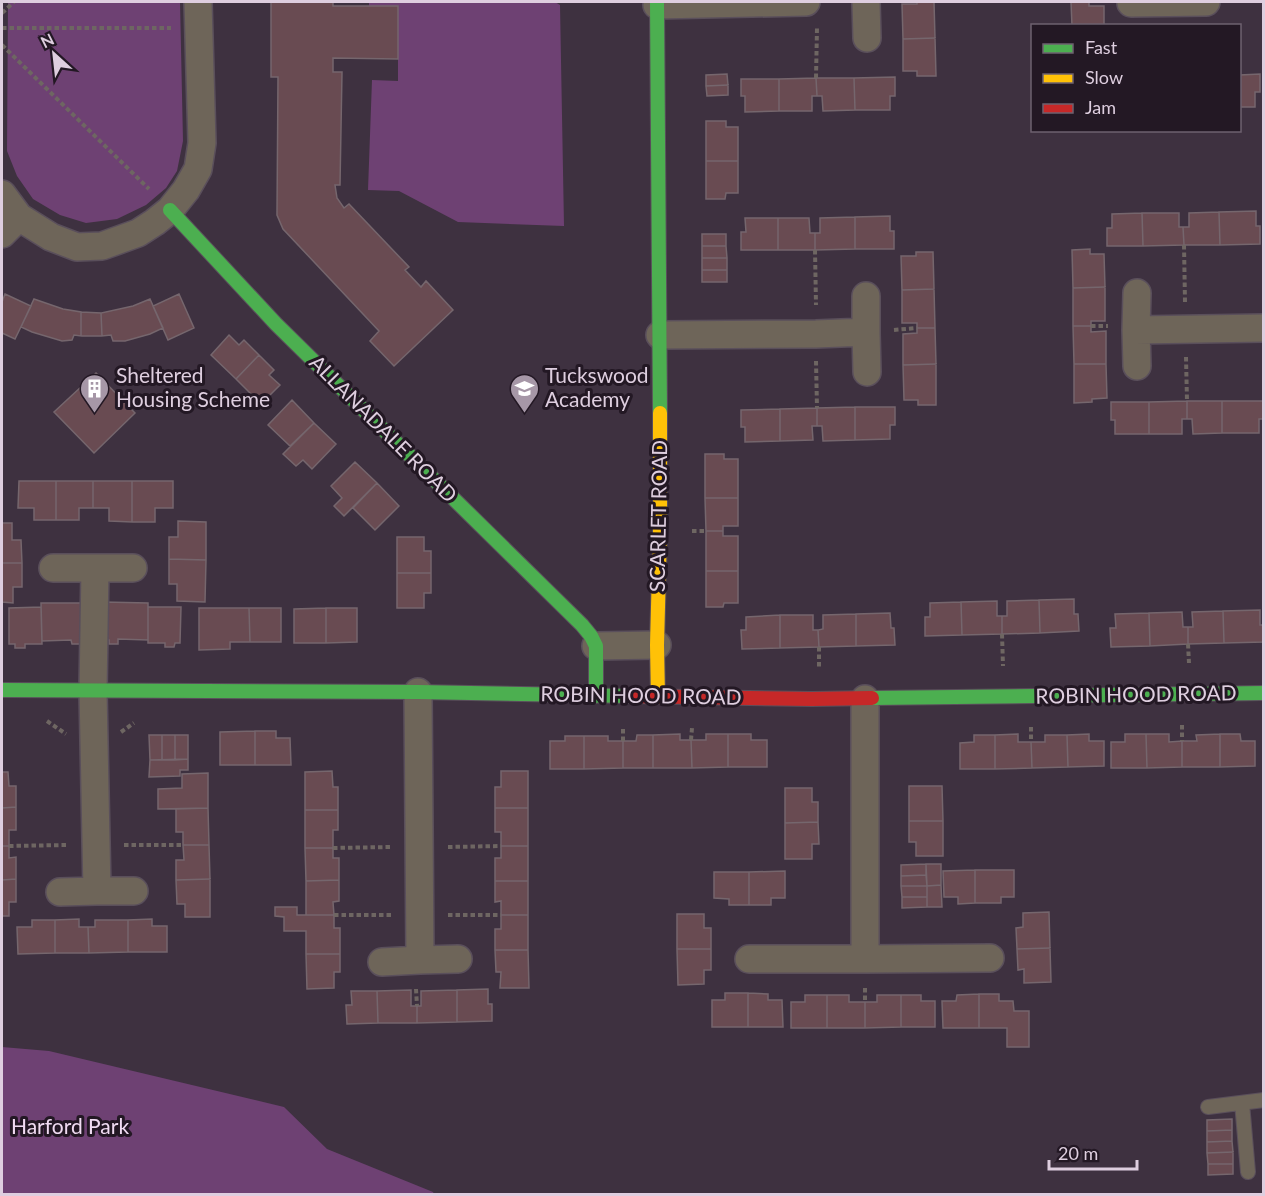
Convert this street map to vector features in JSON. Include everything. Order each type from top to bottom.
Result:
[{"type":"street","points":[[866,2],[867,38]]},
{"type":"street","points":[[1131,10],[1206,2]]},
{"type":"street","name":"SCARLET ROAD","points":[[657,697],[660,335],[657,3],[811,12]]},
{"type":"street","points":[[2,194],[10,225],[78,247],[102,246],[138,233],[170,210],[186,190],[198,169],[202,143],[199,23]]},
{"type":"street","name":"ALLANADALE ROAD","points":[[170,210],[276,324],[582,625],[596,646]]},
{"type":"street","points":[[1137,293],[1137,366]]},
{"type":"street","points":[[866,296],[867,372]]},
{"type":"street","points":[[1136,330],[1263,328]]},
{"type":"street","points":[[660,335],[866,332]]},
{"type":"street","points":[[53,568],[133,568]]},
{"type":"street","points":[[95,568],[93,690],[97,891]]},
{"type":"street","points":[[596,696],[596,646],[657,645]]},
{"type":"street","name":"ROBIN HOOD ROAD","points":[[2,690],[418,692],[865,699],[1263,693]]},
{"type":"street","points":[[418,692],[420,960]]},
{"type":"street","points":[[865,699],[865,959]]},
{"type":"street","points":[[60,892],[134,891]]},
{"type":"street","points":[[749,959],[990,958]]},
{"type":"street","points":[[382,962],[458,959]]},
{"type":"lane","points":[[1208,1107],[1263,1100]]},
{"type":"lane","points":[[1242,1103],[1248,1172]]},
{"type":"path","points":[[2,13],[14,2]]},
{"type":"path","points":[[811,12],[816,78]]},
{"type":"path","points":[[2,28],[199,23]]},
{"type":"path","points":[[2,45],[170,210]]},
{"type":"path","points":[[695,531],[706,531]]},
{"type":"green space","points":[[8,2],[180,2],[183,141],[177,171],[166,188],[146,205],[117,219],[86,223],[60,215],[33,199],[17,176],[7,151]]},
{"type":"green space","points":[[369,2],[555,2],[560,5],[564,226],[458,222],[399,191],[368,190],[372,80],[398,81],[398,59],[369,6]]},
{"type":"green space","name":"Harford Park","points":[[2,1047],[49,1051],[284,1107],[327,1149],[434,1194],[2,1194]]},
{"type":"building","points":[[271,2],[333,2],[333,6],[398,6],[398,59],[333,58],[333,72],[342,72],[340,185],[335,185],[337,198],[344,208],[349,204],[409,267],[405,270],[421,287],[426,281],[453,310],[394,366],[370,341],[379,331],[283,229],[277,215],[278,77],[271,77]]},
{"type":"building","points":[[917,2],[934,2],[935,38],[903,39],[902,4],[917,4]]},
{"type":"building","points":[[1071,2],[1089,2],[1089,6],[1104,6],[1104,24],[1072,24]]},
{"type":"building","points":[[935,38],[936,76],[917,76],[917,71],[903,71],[903,39]]},
{"type":"building","points":[[727,74],[728,85],[706,86],[706,75]]},
{"type":"building","points":[[1260,74],[1260,92],[1255,92],[1255,107],[1241,107],[1241,75]]},
{"type":"building","points":[[895,77],[895,96],[890,96],[890,110],[855,110],[854,78]]},
{"type":"building","points":[[816,78],[817,96],[812,96],[812,111],[779,111],[779,79]]},
{"type":"building","points":[[816,78],[854,78],[855,110],[823,111],[822,96],[817,96]]},
{"type":"building","points":[[741,79],[779,79],[779,111],[745,112],[745,96],[741,96]]},
{"type":"building","points":[[728,85],[728,95],[707,96],[706,86]]},
{"type":"building","points":[[706,121],[726,121],[726,127],[738,127],[738,161],[706,161]]},
{"type":"building","points":[[706,161],[738,161],[738,193],[726,193],[725,199],[706,199]]},
{"type":"building","points":[[1256,211],[1256,226],[1260,226],[1260,244],[1220,245],[1219,212]]},
{"type":"building","points":[[1219,212],[1220,245],[1184,245],[1183,227],[1189,227],[1189,213]]},
{"type":"building","points":[[1142,213],[1179,213],[1179,227],[1183,227],[1184,245],[1143,246]]},
{"type":"building","points":[[1142,213],[1143,246],[1107,246],[1107,228],[1112,228],[1112,214]]},
{"type":"building","points":[[890,216],[890,231],[894,231],[894,249],[855,249],[855,217]]},
{"type":"building","points":[[855,217],[855,249],[815,250],[815,233],[820,233],[820,218]]},
{"type":"building","points":[[745,218],[778,218],[778,250],[741,250],[741,232],[746,232]]},
{"type":"building","points":[[778,218],[809,218],[810,233],[815,233],[815,250],[778,250]]},
{"type":"building","points":[[702,234],[726,234],[726,246],[702,246]]},
{"type":"building","points":[[702,246],[726,246],[727,258],[702,258]]},
{"type":"building","points":[[1090,249],[1090,254],[1104,254],[1105,287],[1073,288],[1072,250]]},
{"type":"building","points":[[916,252],[933,252],[934,289],[902,290],[901,256],[916,256]]},
{"type":"building","points":[[702,258],[727,258],[727,270],[702,270]]},
{"type":"building","points":[[702,270],[727,270],[727,282],[702,282]]},
{"type":"building","points":[[1105,287],[1105,321],[1091,321],[1091,326],[1073,326],[1073,288]]},
{"type":"building","points":[[934,289],[935,328],[917,328],[917,323],[902,323],[902,290]]},
{"type":"building","points":[[5,294],[31,306],[15,339],[2,333],[2,302]]},
{"type":"building","points":[[179,294],[194,328],[168,340],[153,306]]},
{"type":"building","points":[[34,299],[63,309],[81,312],[81,336],[74,335],[72,340],[62,341],[21,327]]},
{"type":"building","points":[[150,299],[163,328],[125,341],[113,341],[111,335],[102,336],[101,313],[133,306]]},
{"type":"building","points":[[81,312],[101,313],[102,336],[81,336]]},
{"type":"building","points":[[1073,326],[1091,326],[1091,332],[1106,331],[1106,364],[1074,364]]},
{"type":"building","points":[[917,328],[935,328],[936,364],[903,365],[903,334],[917,333]]},
{"type":"building","points":[[229,335],[239,345],[244,340],[259,355],[236,379],[211,355]]},
{"type":"building","points":[[259,355],[274,370],[269,375],[280,385],[261,404],[236,379]]},
{"type":"building","points":[[936,364],[936,405],[918,405],[918,400],[904,400],[903,365]]},
{"type":"building","points":[[1074,364],[1106,364],[1107,398],[1074,403]]},
{"type":"building","name":"Sheltered Housing Scheme","points":[[96,373],[135,413],[94,453],[54,412]]},
{"type":"building","points":[[292,400],[314,423],[290,446],[268,425]]},
{"type":"building","points":[[1187,401],[1187,419],[1182,419],[1182,434],[1149,434],[1149,402]]},
{"type":"building","points":[[1187,401],[1222,401],[1222,433],[1193,434],[1192,419],[1187,419]]},
{"type":"building","points":[[1222,401],[1264,401],[1264,419],[1259,419],[1259,433],[1222,433]]},
{"type":"building","points":[[1111,402],[1149,402],[1149,434],[1115,434],[1115,420],[1111,420]]},
{"type":"building","points":[[855,407],[855,440],[823,441],[822,426],[817,426],[817,408]]},
{"type":"building","points":[[855,407],[895,407],[895,425],[890,425],[890,439],[855,440]]},
{"type":"building","points":[[817,408],[817,426],[812,426],[813,440],[780,441],[780,409]]},
{"type":"building","points":[[780,409],[780,441],[745,442],[745,427],[741,427],[741,410]]},
{"type":"building","points":[[314,423],[336,444],[312,469],[303,460],[296,466],[283,454]]},
{"type":"building","points":[[705,454],[724,454],[724,459],[738,459],[738,498],[705,498]]},
{"type":"building","points":[[355,462],[377,483],[344,516],[334,506],[342,498],[331,486]]},
{"type":"building","points":[[19,481],[56,481],[56,520],[34,520],[34,508],[18,508]]},
{"type":"building","points":[[56,481],[93,481],[93,508],[79,508],[79,520],[56,520]]},
{"type":"building","points":[[93,481],[132,481],[132,522],[109,521],[109,508],[93,508]]},
{"type":"building","points":[[132,481],[173,481],[173,508],[155,508],[155,522],[132,522]]},
{"type":"building","points":[[377,483],[399,506],[375,530],[353,508]]},
{"type":"building","points":[[705,498],[738,498],[738,526],[723,526],[723,531],[706,531]]},
{"type":"building","points":[[178,521],[206,522],[206,560],[169,559],[169,537],[178,537]]},
{"type":"building","points":[[2,523],[12,523],[12,540],[21,540],[22,563],[2,563]]},
{"type":"building","points":[[706,531],[723,531],[723,536],[738,536],[738,571],[706,571]]},
{"type":"building","points":[[397,537],[424,537],[424,551],[431,551],[431,573],[397,573]]},
{"type":"building","points":[[169,559],[206,560],[205,602],[177,601],[177,584],[169,584]]},
{"type":"building","points":[[2,563],[22,563],[22,587],[13,587],[13,603],[2,602]]},
{"type":"building","points":[[706,571],[738,571],[738,603],[724,603],[723,607],[706,607]]},
{"type":"building","points":[[397,573],[431,573],[431,593],[424,593],[424,608],[397,608]]},
{"type":"building","points":[[1074,599],[1074,614],[1078,614],[1079,631],[1040,633],[1039,600]]},
{"type":"building","points":[[1039,600],[1040,633],[1002,634],[1002,616],[1007,616],[1007,601]]},
{"type":"building","points":[[997,601],[997,616],[1002,616],[1002,634],[962,635],[961,602]]},
{"type":"building","points":[[103,602],[148,603],[148,640],[118,639],[118,644],[109,644],[109,640],[103,640]]},
{"type":"building","points":[[961,602],[962,635],[925,636],[925,617],[930,617],[930,603]]},
{"type":"building","points":[[41,603],[87,603],[81,644],[72,644],[71,640],[42,641]]},
{"type":"building","points":[[41,607],[42,644],[25,644],[25,648],[15,648],[15,644],[9,644],[9,608]]},
{"type":"building","points":[[148,607],[181,607],[180,643],[175,643],[174,647],[165,647],[165,643],[148,643]]},
{"type":"building","points":[[199,608],[249,608],[250,642],[230,642],[230,649],[199,650]]},
{"type":"building","points":[[249,608],[281,608],[281,642],[250,642]]},
{"type":"building","points":[[326,608],[326,643],[294,643],[294,609]]},
{"type":"building","points":[[326,608],[357,608],[357,642],[326,643]]},
{"type":"building","points":[[1260,610],[1260,625],[1264,625],[1264,642],[1224,643],[1223,611]]},
{"type":"building","points":[[1223,611],[1224,643],[1188,644],[1188,627],[1193,627],[1192,612]]},
{"type":"building","points":[[1182,612],[1183,627],[1188,627],[1188,644],[1150,646],[1149,613]]},
{"type":"building","points":[[890,613],[895,645],[856,646],[856,614]]},
{"type":"building","points":[[1149,613],[1150,646],[1111,647],[1110,628],[1116,628],[1115,614]]},
{"type":"building","points":[[856,614],[856,646],[819,647],[818,630],[823,629],[823,615]]},
{"type":"building","points":[[780,615],[780,648],[742,649],[741,630],[746,630],[746,617]]},
{"type":"building","points":[[780,615],[813,615],[813,630],[818,630],[819,647],[780,648]]},
{"type":"building","points":[[255,731],[276,731],[276,738],[290,738],[291,765],[255,765]]},
{"type":"building","points":[[255,731],[255,765],[220,765],[220,732]]},
{"type":"building","points":[[680,734],[680,740],[691,740],[692,768],[653,768],[653,735]]},
{"type":"building","points":[[706,734],[728,734],[728,767],[692,768],[691,740],[706,740]]},
{"type":"building","points":[[728,734],[751,734],[751,740],[767,740],[767,767],[728,767]]},
{"type":"building","points":[[1018,734],[1018,742],[1031,742],[1032,768],[995,769],[995,735]]},
{"type":"building","points":[[1089,734],[1089,741],[1104,741],[1104,766],[1068,767],[1067,735]]},
{"type":"building","points":[[1125,734],[1146,734],[1147,768],[1111,768],[1111,742],[1125,742]]},
{"type":"building","points":[[1146,734],[1169,734],[1169,742],[1182,741],[1182,767],[1147,768]]},
{"type":"building","points":[[1220,734],[1240,734],[1241,741],[1255,741],[1255,766],[1220,767]]},
{"type":"building","points":[[1220,734],[1220,767],[1182,767],[1182,741],[1197,741],[1196,735]]},
{"type":"building","points":[[149,735],[162,735],[162,760],[150,760]]},
{"type":"building","points":[[162,735],[175,735],[175,760],[162,760]]},
{"type":"building","points":[[175,735],[188,735],[188,759],[175,760]]},
{"type":"building","points":[[637,735],[653,735],[653,768],[623,768],[623,741],[636,741]]},
{"type":"building","points":[[974,735],[995,735],[995,769],[960,769],[960,743],[974,742]]},
{"type":"building","points":[[1045,735],[1067,735],[1068,767],[1032,768],[1031,742],[1045,742]]},
{"type":"building","points":[[565,736],[584,736],[584,769],[550,769],[550,741],[565,741]]},
{"type":"building","points":[[584,736],[608,736],[608,741],[623,741],[623,768],[584,769]]},
{"type":"building","points":[[188,759],[188,770],[180,770],[180,776],[149,777],[150,760]]},
{"type":"building","points":[[332,771],[333,787],[338,787],[338,810],[305,810],[305,772]]},
{"type":"building","points":[[501,771],[528,771],[528,808],[495,808],[495,787],[501,787]]},
{"type":"building","points":[[2,772],[8,772],[9,786],[16,786],[16,807],[2,808]]},
{"type":"building","points":[[208,773],[208,808],[158,809],[158,789],[182,788],[182,774]]},
{"type":"building","points":[[909,786],[942,786],[943,821],[909,821]]},
{"type":"building","points":[[785,788],[812,788],[812,802],[818,802],[818,822],[785,823]]},
{"type":"building","points":[[16,807],[16,830],[9,830],[9,846],[2,846],[2,808]]},
{"type":"building","points":[[208,808],[209,845],[183,845],[183,832],[176,832],[176,809]]},
{"type":"building","points":[[495,808],[528,808],[528,846],[501,846],[501,832],[495,832]]},
{"type":"building","points":[[305,810],[338,810],[338,830],[333,830],[333,848],[305,848]]},
{"type":"building","points":[[909,821],[943,821],[943,856],[916,856],[916,842],[909,842]]},
{"type":"building","points":[[818,822],[819,844],[812,844],[812,859],[785,859],[785,823]]},
{"type":"building","points":[[183,845],[209,845],[210,879],[176,880],[176,860],[184,860]]},
{"type":"building","points":[[2,846],[9,846],[9,858],[16,857],[16,879],[2,880]]},
{"type":"building","points":[[501,846],[528,846],[528,881],[495,881],[495,858],[501,858]]},
{"type":"building","points":[[305,848],[333,848],[333,858],[339,858],[339,880],[306,881]]},
{"type":"building","points":[[926,864],[941,864],[941,885],[927,886]]},
{"type":"building","points":[[926,864],[926,875],[901,876],[901,865]]},
{"type":"building","points":[[975,870],[975,903],[958,904],[958,897],[944,897],[943,871]]},
{"type":"building","points":[[975,870],[1014,870],[1014,897],[1001,897],[1001,903],[975,903]]},
{"type":"building","points":[[785,871],[785,898],[771,898],[771,905],[749,905],[749,872]]},
{"type":"building","points":[[714,872],[749,872],[749,905],[729,905],[729,899],[714,898]]},
{"type":"building","points":[[926,875],[927,886],[901,886],[901,876]]},
{"type":"building","points":[[16,879],[16,902],[9,902],[9,916],[2,916],[2,880]]},
{"type":"building","points":[[210,879],[210,917],[185,917],[185,904],[177,904],[176,880]]},
{"type":"building","points":[[339,880],[339,901],[333,902],[334,915],[306,915],[306,881]]},
{"type":"building","points":[[495,881],[528,881],[528,915],[501,915],[501,901],[495,902]]},
{"type":"building","points":[[941,885],[942,907],[927,907],[927,886]]},
{"type":"building","points":[[901,886],[927,886],[927,897],[902,897]]},
{"type":"building","points":[[902,897],[927,897],[927,907],[902,908]]},
{"type":"building","points":[[275,907],[297,907],[297,915],[334,915],[334,928],[340,928],[340,954],[306,954],[306,931],[284,931],[284,917],[275,916]]},
{"type":"building","points":[[1049,912],[1050,948],[1017,949],[1016,928],[1023,927],[1023,913]]},
{"type":"building","points":[[677,914],[704,914],[704,928],[711,928],[711,949],[677,949]]},
{"type":"building","points":[[501,915],[528,915],[528,950],[495,950],[495,929],[501,929]]},
{"type":"building","points":[[79,919],[79,927],[88,927],[89,953],[55,953],[55,920]]},
{"type":"building","points":[[152,919],[152,926],[167,926],[167,952],[128,952],[128,920]]},
{"type":"building","points":[[32,920],[55,920],[55,953],[18,954],[17,927],[32,927]]},
{"type":"building","points":[[95,920],[128,920],[128,952],[89,953],[88,927],[95,927]]},
{"type":"building","points":[[1050,948],[1051,982],[1024,983],[1024,969],[1018,970],[1017,949]]},
{"type":"building","points":[[677,949],[711,949],[711,970],[704,970],[704,984],[678,985]]},
{"type":"building","points":[[495,950],[528,950],[529,988],[500,988],[501,972],[496,972]]},
{"type":"building","points":[[306,954],[340,954],[340,972],[334,972],[334,988],[307,989]]},
{"type":"building","points":[[488,989],[488,1004],[492,1004],[492,1021],[457,1022],[457,990]]},
{"type":"building","points":[[411,990],[411,1006],[417,1006],[417,1023],[378,1023],[377,991]]},
{"type":"building","points":[[457,990],[457,1022],[417,1023],[417,1006],[421,1006],[421,991]]},
{"type":"building","points":[[351,991],[377,991],[378,1023],[347,1024],[346,1005],[352,1005]]},
{"type":"building","points":[[725,993],[748,993],[748,1027],[712,1027],[712,1000],[725,1000]]},
{"type":"building","points":[[748,993],[768,994],[768,1000],[782,1000],[783,1027],[748,1027]]},
{"type":"building","points":[[979,994],[999,994],[999,1001],[1013,1001],[1014,1011],[1029,1011],[1029,1047],[1007,1047],[1007,1028],[979,1028]]},
{"type":"building","points":[[979,994],[979,1028],[943,1028],[942,1001],[956,1001],[957,995]]},
{"type":"building","points":[[805,995],[827,995],[827,1028],[791,1028],[791,1002],[805,1002]]},
{"type":"building","points":[[827,995],[849,995],[849,1002],[865,1002],[865,1028],[827,1028]]},
{"type":"building","points":[[877,995],[901,995],[901,1027],[865,1028],[865,1002],[877,1002]]},
{"type":"building","points":[[901,995],[921,995],[921,1001],[935,1001],[935,1027],[901,1027]]},
{"type":"building","points":[[1232,1119],[1232,1130],[1207,1131],[1207,1120]]},
{"type":"building","points":[[1232,1130],[1232,1141],[1207,1142],[1207,1131]]},
{"type":"building","points":[[1232,1141],[1233,1152],[1207,1153],[1207,1142]]},
{"type":"building","points":[[1233,1152],[1233,1164],[1208,1164],[1207,1153]]},
{"type":"building","points":[[1208,1164],[1233,1164],[1233,1174],[1208,1175]]},
{"type":"traffic: fast","points":[[657,2],[660,413]]},
{"type":"traffic: fast","points":[[170,210],[276,324],[582,625],[596,646],[596,696]]},
{"type":"traffic: fast","points":[[2,690],[418,692],[630,696]]},
{"type":"traffic: fast","points":[[872,698],[1264,693]]},
{"type":"traffic: slow","points":[[658,697],[660,413]]},
{"type":"traffic: jam","points":[[630,696],[872,698]]},
{"type":"place","name":"Sheltered Housing Scheme","points":[[95,414]]},
{"type":"place","name":"Tuckswood Academy","points":[[524,414]]}]
